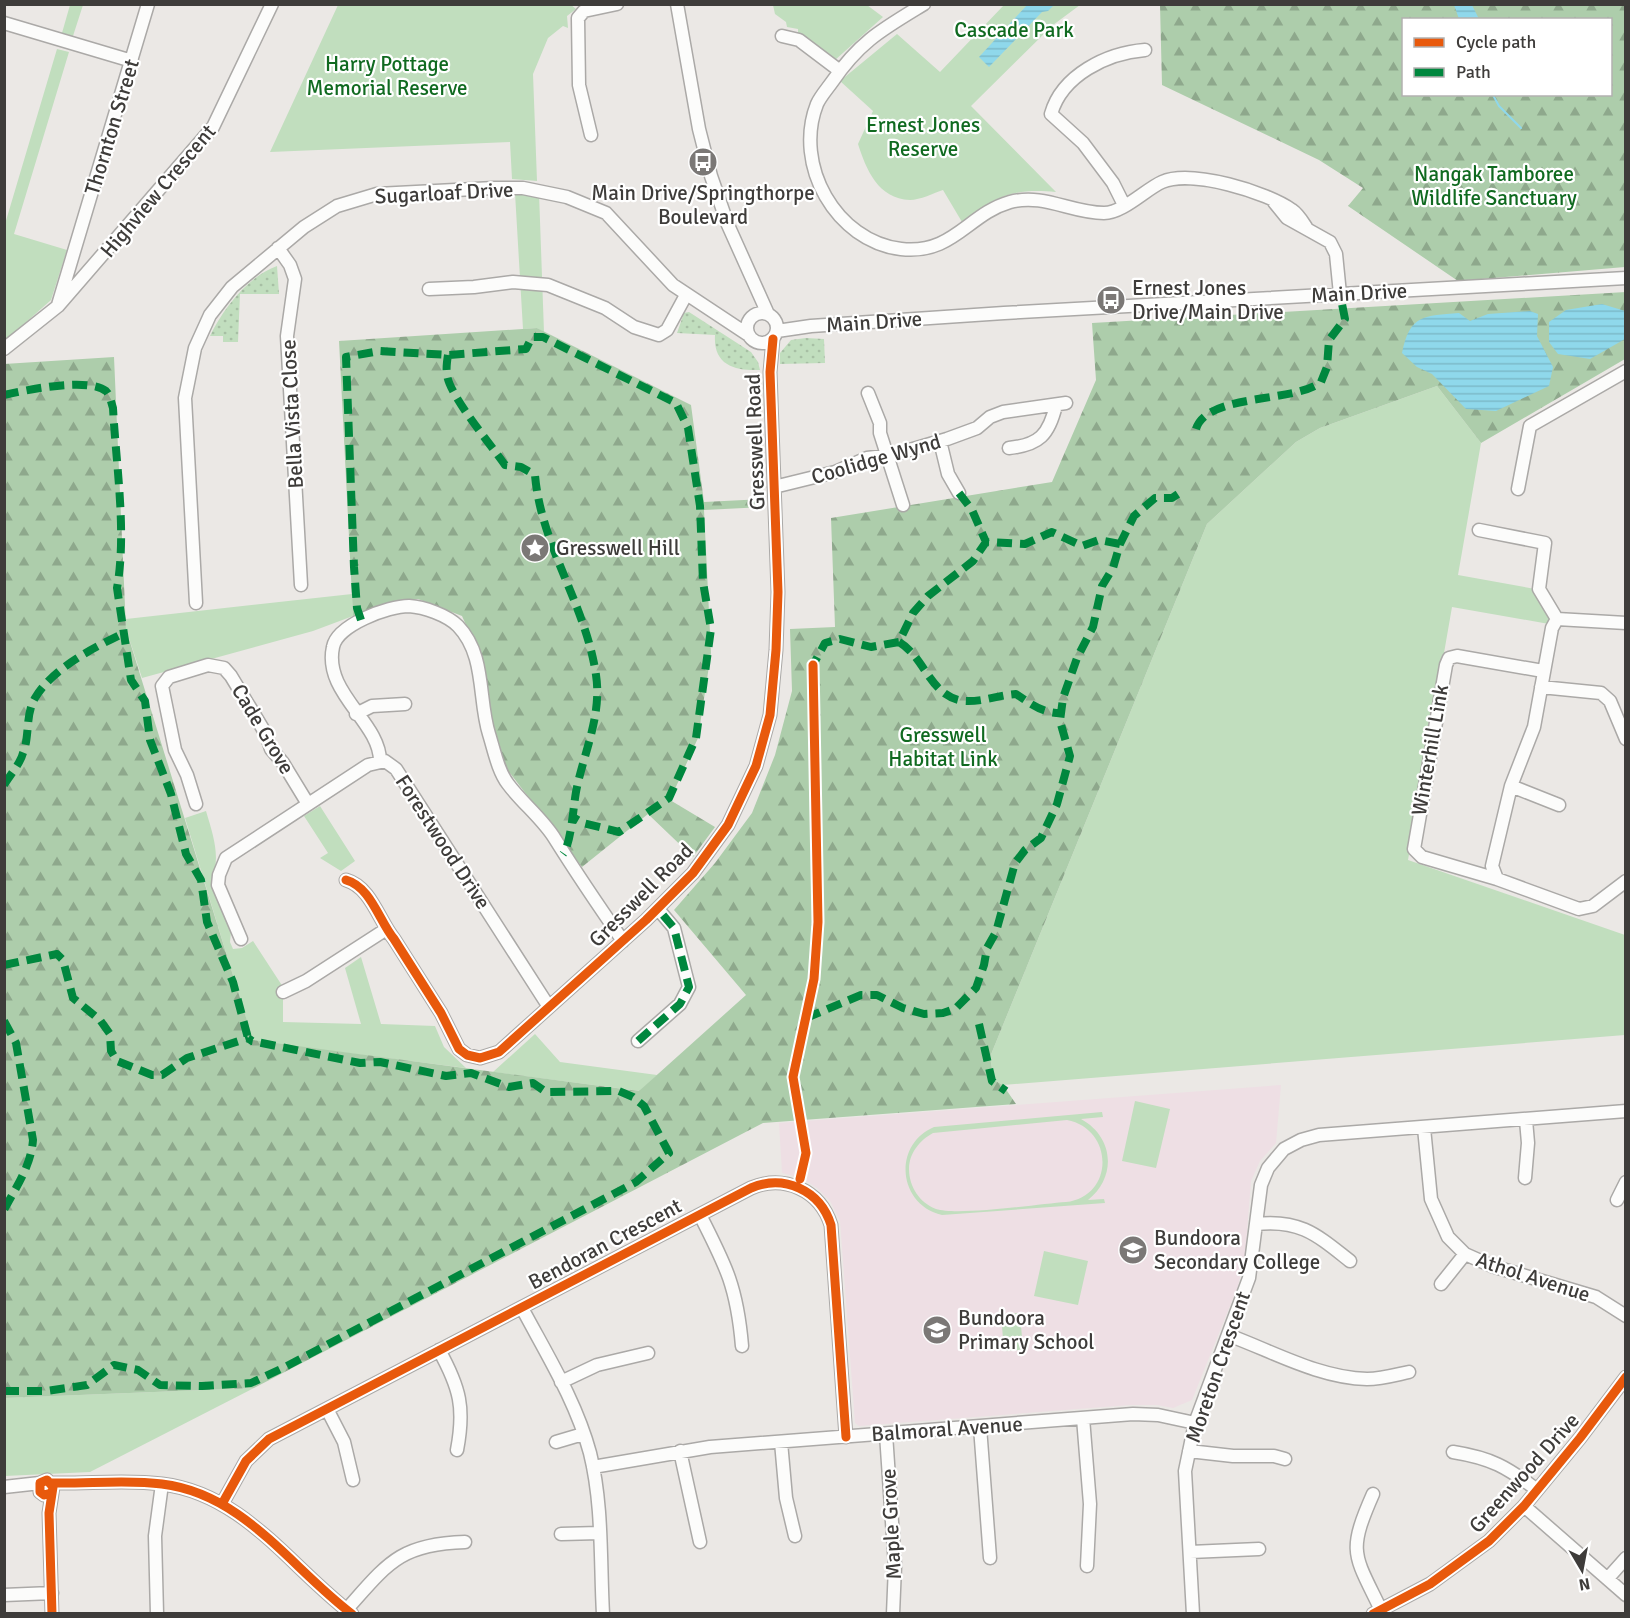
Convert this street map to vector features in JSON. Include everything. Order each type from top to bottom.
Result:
[{"type":"street","name":"Thornton Street","points":[[58,306],[148,4]]},
{"type":"street","name":"Highview Crescent","points":[[4,349],[58,306],[218,121],[272,4]]},
{"type":"street","points":[[591,135],[578,75],[579,15],[586,7],[617,4]]},
{"type":"street","points":[[677,4],[699,129],[711,176],[753,284],[773,326],[766,343],[758,343]]},
{"type":"street","points":[[924,4],[860,46],[817,104],[812,130],[812,153],[821,188],[831,206],[850,227],[868,239],[883,245],[920,249],[950,241],[988,213],[1010,202],[1045,200],[1108,213],[1122,202],[1137,201],[1162,182],[1180,177],[1248,190],[1295,212],[1306,227],[1326,238],[1334,248],[1340,294]]},
{"type":"street","points":[[4,23],[132,61]]},
{"type":"street","points":[[782,36],[799,40],[840,71]]},
{"type":"street","points":[[1122,202],[1113,183],[1083,143],[1051,114],[1060,93],[1096,63],[1129,51],[1145,50]]},
{"type":"street","name":"Sugarloaf Drive","points":[[196,603],[186,411],[190,362],[198,338],[218,304],[240,280],[326,212],[368,196],[523,188],[567,197],[606,213],[628,234],[662,274],[686,295],[758,343]]},
{"type":"street","name":"Bella Vista Close","points":[[278,248],[290,265],[295,279],[287,336],[301,585]]},
{"type":"street","points":[[75,250],[75,263],[86,275]]},
{"type":"street","name":"Main Drive","points":[[773,326],[811,326],[1624,277]]},
{"type":"street","points":[[65,278],[77,285]]},
{"type":"street","points":[[429,289],[513,282],[548,285],[605,308],[634,327],[659,335],[667,330],[686,295]]},
{"type":"street","points":[[747,334],[746,326],[751,317],[753,284]]},
{"type":"street","name":"Sugarloaf Drive","points":[[717,314],[751,317],[773,326]]},
{"type":"street","name":"Gresswell Road","points":[[346,880],[360,887],[379,916],[385,930],[394,939],[441,1013],[456,1045],[467,1055],[480,1058],[495,1054],[549,1007],[658,909],[704,861],[728,825],[756,766],[766,732],[776,650],[778,592],[770,372],[773,326]]},
{"type":"street","name":"Gresswell Road","points":[[758,343],[770,372]]},
{"type":"street","points":[[1518,489],[1530,426],[1626,371]]},
{"type":"street","points":[[868,393],[880,423],[903,505]]},
{"type":"street","name":"Coolidge Wynd","points":[[774,487],[836,472],[867,458],[888,456],[940,441],[976,428],[990,417],[1003,412],[1061,404],[1037,441],[1028,446],[1009,448]]},
{"type":"street","points":[[940,441],[948,474],[959,493]]},
{"type":"street","points":[[1479,530],[1545,543],[1539,589],[1557,619]]},
{"type":"street","points":[[380,761],[379,746],[344,694],[333,659],[333,645],[344,629],[405,606],[424,609],[444,616],[458,626],[477,662],[487,726],[504,779],[555,839],[623,941]]},
{"type":"street","points":[[1557,619],[1626,623]]},
{"type":"street","points":[[1557,619],[1552,628],[1534,727],[1511,786],[1492,866],[1497,879],[1579,909],[1593,906],[1626,881]]},
{"type":"street","name":"Winterhill Link","points":[[1497,879],[1422,857],[1414,849],[1446,665],[1449,658],[1457,656],[1544,671]]},
{"type":"street","name":"Cade Grove","points":[[196,804],[187,775],[175,750],[162,686],[169,677],[211,664],[224,668],[231,676],[266,734],[271,749],[283,763],[308,804]]},
{"type":"street","points":[[1541,687],[1601,693],[1610,701],[1626,739]]},
{"type":"street","points":[[356,714],[372,706],[405,704]]},
{"type":"street","name":"Forestwood Drive","points":[[241,939],[218,885],[224,860],[369,764],[380,761],[396,768],[549,1007]]},
{"type":"street","points":[[1511,786],[1559,805]]},
{"type":"street","points":[[635,1043],[680,1004],[689,987],[674,928],[658,909]]},
{"type":"street","points":[[283,992],[306,981],[385,930]]},
{"type":"street","name":"Moreton Crescent","points":[[1193,1614],[1185,1471],[1195,1423],[1250,1278],[1261,1185],[1268,1167],[1284,1149],[1301,1140],[1319,1135],[1626,1111]]},
{"type":"street","points":[[1525,1178],[1528,1143],[1526,1119]]},
{"type":"street","name":"Athol Avenue","points":[[1424,1128],[1431,1199],[1448,1237],[1464,1254],[1492,1266],[1596,1297],[1626,1316]]},
{"type":"street","points":[[1617,1200],[1626,1182]]},
{"type":"street","name":"Bendoran Crescent","points":[[222,1504],[240,1470],[255,1451],[277,1435],[751,1188],[773,1183],[803,1189],[816,1199],[826,1212],[834,1239],[846,1437]]},
{"type":"street","points":[[700,1215],[732,1282],[738,1304],[742,1346]]},
{"type":"street","points":[[1256,1224],[1275,1222],[1297,1226],[1316,1235],[1350,1261]]},
{"type":"street","points":[[1441,1284],[1464,1254]]},
{"type":"street","points":[[522,1308],[561,1382],[583,1434],[593,1467],[603,1614]]},
{"type":"street","points":[[1228,1335],[1310,1367],[1350,1377],[1378,1378],[1409,1372]]},
{"type":"street","points":[[439,1350],[456,1384],[461,1404],[457,1450]]},
{"type":"street","points":[[561,1382],[597,1365],[648,1353]]},
{"type":"street","name":"Greenwood Drive","points":[[1377,1612],[1430,1584],[1466,1560],[1524,1506],[1602,1412],[1626,1377]]},
{"type":"street","points":[[327,1409],[344,1442],[353,1480]]},
{"type":"street","name":"Balmoral Avenue","points":[[593,1467],[680,1451],[1083,1418],[1145,1414],[1195,1423]]},
{"type":"street","points":[[1083,1418],[1090,1504],[1087,1566]]},
{"type":"street","points":[[980,1426],[990,1558]]},
{"type":"street","points":[[556,1442],[583,1434]]},
{"type":"street","name":"Maple Grove","points":[[886,1434],[895,1566],[893,1614]]},
{"type":"street","points":[[781,1442],[786,1498],[795,1536]]},
{"type":"street","points":[[680,1451],[700,1542]]},
{"type":"street","points":[[1189,1451],[1233,1456],[1274,1456],[1286,1459]]},
{"type":"street","points":[[1454,1452],[1485,1457],[1507,1467],[1537,1490]]},
{"type":"street","points":[[5,1488],[46,1489],[85,1484],[162,1484],[196,1492],[222,1504],[248,1521],[349,1611],[384,1568],[399,1556],[424,1545],[465,1542]]},
{"type":"street","points":[[157,1614],[155,1536],[162,1484]]},
{"type":"street","points":[[46,1489],[49,1513],[52,1614]]},
{"type":"street","points":[[1373,1494],[1356,1535],[1356,1551],[1377,1612]]},
{"type":"street","points":[[1524,1506],[1626,1594]]},
{"type":"street","points":[[561,1534],[599,1533]]},
{"type":"street","points":[[1191,1552],[1259,1549]]},
{"type":"street","points":[[1609,1577],[1626,1558]]},
{"type":"street","points":[[4,1595],[52,1593]]},
{"type":"shaded area","name":"Bundoora Secondary College","points":[[1281,1085],[1276,1143],[1260,1161],[1251,1181],[1245,1257],[1238,1286],[1192,1400],[1173,1408],[1157,1405],[1130,1405],[859,1426],[855,1423],[840,1221],[830,1201],[817,1188],[801,1178],[782,1173],[779,1123]]},
{"type":"green space","name":"Harry Pottage Memorial Reserve","points":[[570,4],[576,9],[567,16],[568,28],[563,26],[548,38],[533,74],[537,181],[512,179],[510,142],[270,152],[338,5]]},
{"type":"green space","points":[[70,5],[83,5],[73,36],[62,33]]},
{"type":"green space","points":[[773,5],[867,5],[883,17],[834,61],[798,34],[798,29],[787,27],[786,22],[775,14]]},
{"type":"green space","name":"Ernest Jones Reserve","points":[[1004,5],[1080,5],[1053,25],[971,106],[1056,192],[1028,191],[1006,196],[995,200],[962,222],[943,190],[910,200],[890,194],[875,181],[858,144],[873,111],[840,81],[897,34],[940,72]]},
{"type":"green space","name":"Nangak Tamboree Wildlife Sanctuary","points":[[1160,5],[1625,5],[1625,267],[1458,281],[1348,206],[1363,188],[1319,160],[1162,85]]},
{"type":"green space","points":[[57,49],[69,52],[14,234],[67,250],[51,300],[5,341],[5,224]]},
{"type":"green space","points":[[515,193],[539,193],[544,332],[537,328],[523,329]]},
{"type":"green space","points":[[277,266],[279,294],[240,294],[238,342],[223,342],[223,336],[210,336],[229,305],[246,285]]},
{"type":"green space","name":"Gresswell Habitat Link","points":[[1626,292],[1625,359],[1481,443],[1437,386],[1320,428],[1296,442],[1207,524],[990,1057],[994,1080],[1003,1085],[1016,1104],[763,1123],[254,1388],[5,1398],[4,364],[114,357],[126,629],[253,1040],[639,1091],[746,995],[674,910],[715,863],[752,813],[775,755],[792,691],[790,629],[835,627],[831,518],[1052,482],[1096,380],[1092,323]]},
{"type":"green space","points":[[689,312],[751,352],[760,370],[742,369],[727,364],[718,353],[715,335],[677,333],[684,313]]},
{"type":"green space","points":[[537,328],[691,405],[704,502],[765,499],[766,507],[704,510],[711,653],[698,738],[670,800],[715,827],[693,857],[648,814],[582,867],[506,768],[495,741],[483,663],[462,616],[418,599],[390,602],[353,616],[339,341]]},
{"type":"green space","points":[[824,339],[825,363],[780,364],[780,353],[791,340]]},
{"type":"green space","points":[[1437,386],[1481,443],[1458,575],[1535,589],[1551,614],[1549,624],[1452,607],[1408,860],[1625,935],[1625,1035],[1003,1085],[994,1080],[990,1057],[1207,524],[1296,442],[1320,428]]},
{"type":"green space","points":[[352,594],[353,616],[313,631],[142,678],[126,629],[126,619]]},
{"type":"green space","points":[[320,806],[355,861],[341,871],[320,858],[328,853],[304,816]]},
{"type":"green space","points":[[206,811],[216,856],[211,884],[231,932],[230,942],[233,949],[242,948],[253,941],[283,987],[283,1022],[361,1024],[345,968],[361,957],[381,1024],[435,1026],[444,1047],[466,1068],[253,1041],[185,818]]},
{"type":"green space","points":[[535,1034],[560,1062],[657,1075],[640,1091],[493,1072]]},
{"type":"green space","points":[[1135,1101],[1170,1109],[1156,1168],[1122,1161]]},
{"type":"green space","points":[[1102,1112],[1103,1117],[1081,1119],[1100,1136],[1105,1146],[1108,1158],[1104,1180],[1088,1200],[1104,1199],[1105,1203],[942,1215],[927,1209],[916,1200],[909,1188],[906,1160],[911,1147],[920,1136],[934,1127]],"holes":[[[1067,1120],[1082,1126],[1094,1136],[1103,1162],[1100,1176],[1093,1188],[1082,1197],[1066,1202],[1019,1207],[947,1211],[936,1209],[925,1203],[913,1188],[909,1163],[920,1143],[933,1133]]]},
{"type":"green space","points":[[1044,1251],[1088,1261],[1078,1305],[1034,1296]]},
{"type":"green space","points":[[1020,1313],[1023,1350],[1004,1351],[1001,1314]]},
{"type":"green space","points":[[254,1388],[90,1472],[5,1476],[4,1398]]},
{"type":"water","points":[[1027,5],[1054,5],[1048,11],[1042,12],[989,67],[979,57]]},
{"type":"water","points":[[1454,5],[1472,5],[1478,18],[1459,18]]},
{"type":"water","points":[[1602,304],[1625,311],[1625,339],[1590,359],[1558,354],[1549,342],[1549,322],[1566,310]]},
{"type":"water","points":[[1530,311],[1538,314],[1537,336],[1553,367],[1549,386],[1496,411],[1466,409],[1432,374],[1417,367],[1402,353],[1405,340],[1414,324],[1428,317],[1459,313],[1470,321],[1488,314]]},
{"type":"waterway","points":[[1494,96],[1499,106],[1521,128]]},
{"type":"marked path","points":[[1196,429],[1203,418],[1217,409],[1309,389],[1321,382],[1327,367],[1329,340],[1345,319],[1340,294]]},
{"type":"marked path","points":[[361,620],[357,608],[354,567],[346,357],[380,351],[448,355],[526,349],[532,337],[543,337],[676,403],[688,428],[700,506],[703,582],[711,629],[696,738],[669,798],[619,832],[583,823],[571,816]]},
{"type":"marked path","points":[[448,355],[449,383],[472,420],[505,465],[521,467],[535,475],[539,501],[554,551],[591,649],[596,675],[597,704],[577,787],[568,841],[563,854]]},
{"type":"marked path","points":[[4,395],[41,388],[86,385],[106,391],[109,397],[113,408],[121,521],[117,588],[131,680],[145,701],[150,740],[171,794],[186,854],[201,880],[207,922],[233,982],[248,1038]]},
{"type":"marked path","points":[[959,493],[972,510],[986,542]]},
{"type":"marked path","points":[[806,1018],[861,995],[877,995],[903,1008],[924,1014],[943,1013],[955,1009],[976,988],[987,948],[996,932],[1015,863],[1025,850],[1041,838],[1057,804],[1070,756],[1060,721],[1063,698],[1077,658],[1093,627],[1102,586],[1113,568],[1120,544],[1134,516],[1155,498],[1172,498],[1178,494]]},
{"type":"marked path","points":[[813,671],[813,665],[825,643],[840,639],[871,647],[899,642],[913,613],[928,596],[973,561],[986,542],[1025,544],[1052,532],[1082,546],[1099,540],[1120,544]]},
{"type":"marked path","points":[[4,785],[22,757],[32,705],[43,687],[63,668],[124,633]]},
{"type":"marked path","points":[[899,642],[916,658],[936,685],[953,698],[972,701],[1016,694],[1042,710],[1060,713]]},
{"type":"marked path","points":[[638,1041],[680,1004],[689,987],[674,928],[658,909]]},
{"type":"marked path","points":[[4,965],[57,954],[63,960],[73,998],[100,1020],[110,1034],[111,1051],[117,1061],[152,1075],[162,1075],[187,1058],[248,1038]]},
{"type":"marked path","points":[[4,1021],[16,1043],[33,1140],[26,1168],[4,1210]]},
{"type":"marked path","points":[[979,1024],[992,1081],[1006,1091]]},
{"type":"marked path","points":[[4,1391],[46,1391],[87,1385],[114,1365],[138,1370],[160,1385],[202,1386],[251,1383],[636,1182],[669,1153],[644,1106],[633,1097],[619,1091],[546,1092],[533,1083],[509,1087],[471,1073],[446,1076],[380,1062],[360,1063],[252,1041],[248,1038]]},
{"type":"cycle path","points":[[346,880],[362,890],[374,905],[441,1013],[459,1049],[467,1055],[480,1058],[499,1052],[646,920],[693,873],[728,825],[756,766],[770,715],[778,592],[770,372],[773,339]]},
{"type":"cycle path","points":[[800,1179],[806,1153],[793,1077],[814,979],[818,922],[813,665]]},
{"type":"cycle path","points":[[222,1504],[246,1461],[269,1439],[751,1188],[763,1184],[788,1184],[810,1194],[826,1213],[831,1225],[846,1437]]},
{"type":"cycle path","points":[[1373,1614],[1430,1584],[1489,1541],[1524,1506],[1626,1377]]},
{"type":"cycle path","points":[[51,1493],[44,1495],[40,1492],[40,1483],[47,1480],[53,1487],[49,1513],[52,1614]]},
{"type":"cycle path","points":[[51,1483],[162,1484],[191,1491],[218,1502],[242,1517],[264,1535],[352,1614]]},
{"type":"place","name":"Main Drive/Springthorpe Boulevard","points":[[703,162]]},
{"type":"place","name":"Ernest Jones Drive/Main Drive","points":[[1111,300]]},
{"type":"place","name":"Gresswell Hill","points":[[535,548]]},
{"type":"place","name":"Bundoora Secondary College","points":[[1133,1250]]},
{"type":"place","name":"Bundoora Primary School","points":[[937,1330]]},
{"type":"park label","name":"Cascade Park","points":[[1014,30]]}]
